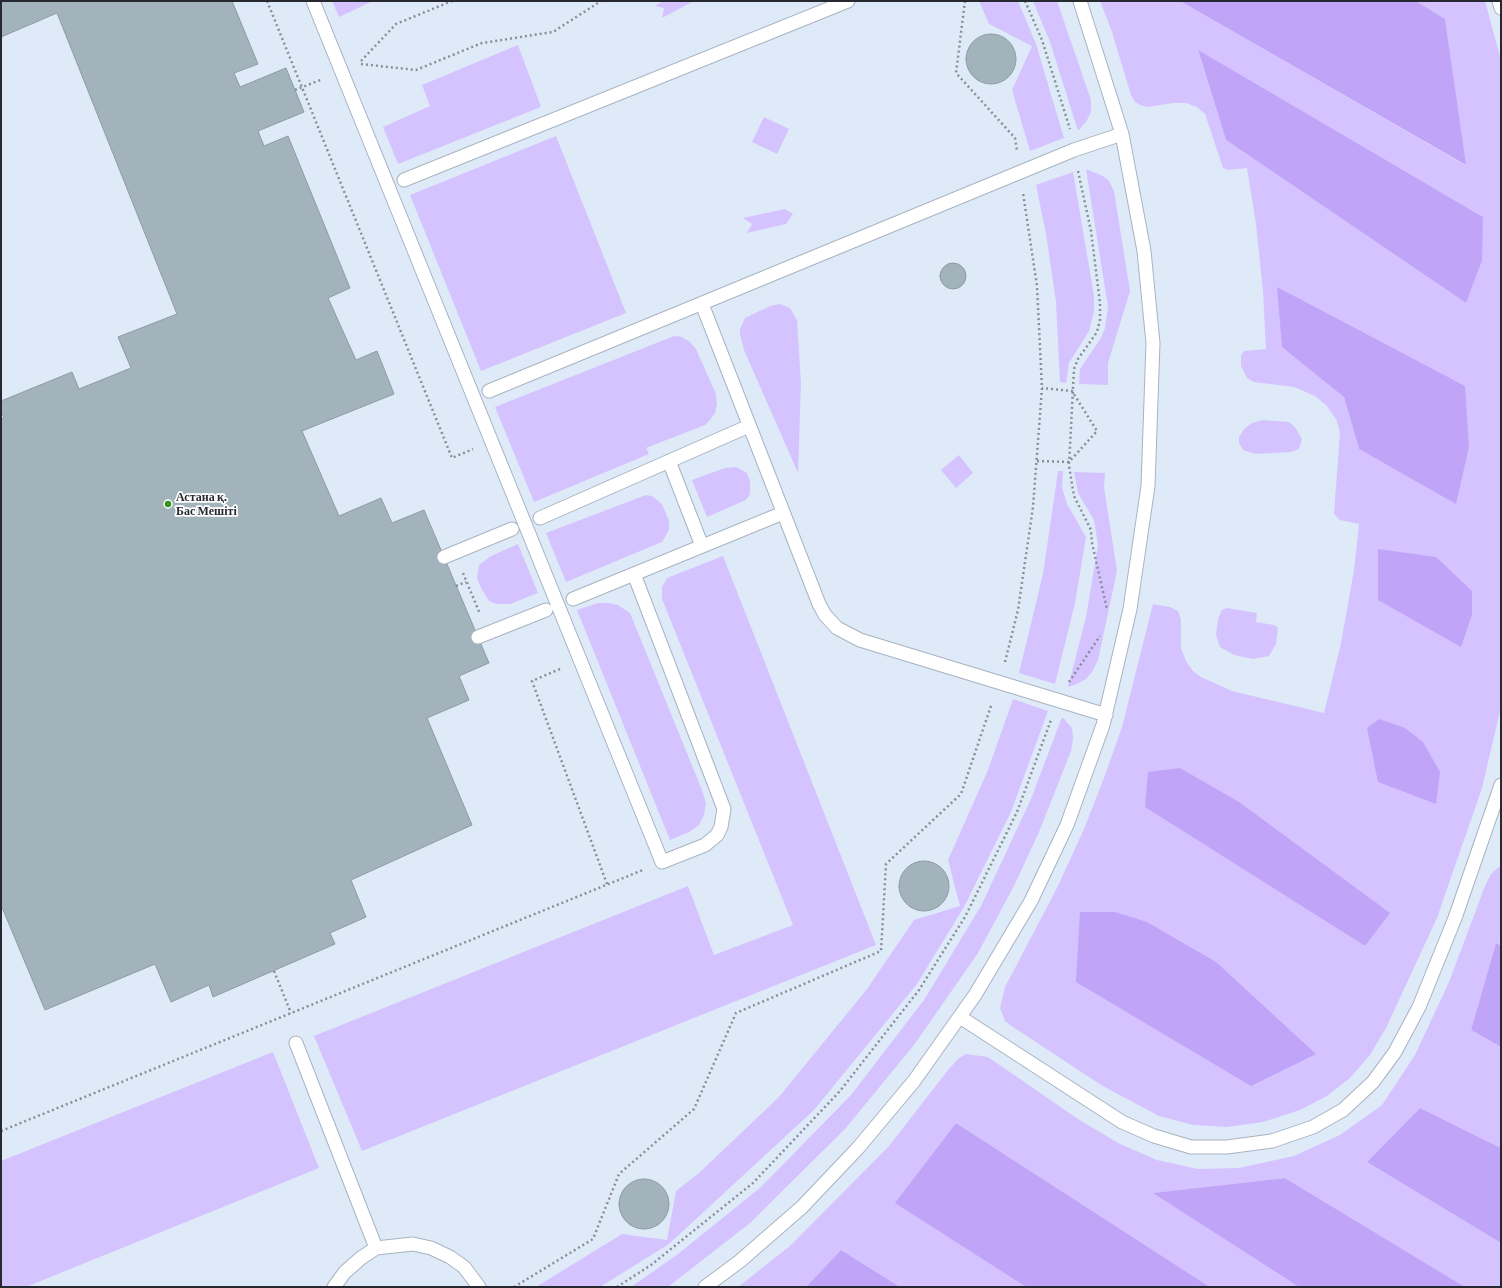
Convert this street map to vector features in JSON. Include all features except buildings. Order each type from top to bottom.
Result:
[{"type":"lane","points":[[313,1],[662,862],[705,845],[721,827],[724,809],[634,574]]},
{"type":"lane","points":[[404,180],[848,1]]},
{"type":"lane","points":[[705,1287],[740,1261],[802,1206],[858,1148],[914,1081],[960,1017],[975,995],[1031,901],[1067,825],[1106,715],[1130,609],[1148,486],[1153,343],[1144,251],[1122,134],[1080,1]]},
{"type":"lane","points":[[1499,1],[1501,8]]},
{"type":"lane","points":[[489,391],[1074,150],[1122,134]]},
{"type":"lane","points":[[702,304],[818,604],[825,615],[837,628],[860,640],[1106,715]]},
{"type":"lane","points":[[540,518],[750,426]]},
{"type":"lane","points":[[669,461],[702,546]]},
{"type":"lane","points":[[573,599],[783,513]]},
{"type":"lane","points":[[449,555],[512,529]]},
{"type":"lane","points":[[483,635],[546,610]]},
{"type":"lane","points":[[960,1017],[1122,1122],[1154,1136],[1191,1147],[1227,1147],[1272,1141],[1312,1126],[1343,1110],[1373,1082],[1395,1052],[1419,1007],[1455,918],[1501,785]]},
{"type":"lane","points":[[296,1043],[376,1248]]},
{"type":"lane","points":[[334,1287],[345,1272],[361,1258],[376,1248],[412,1244],[430,1248],[450,1257],[464,1267],[479,1287]]},
{"type":"path","points":[[267,1],[452,458],[491,441]]},
{"type":"path","points":[[452,1],[396,24],[358,64],[416,70],[482,43],[553,32],[601,1]]},
{"type":"path","points":[[514,1287],[593,1239],[619,1174],[694,1109],[736,1013],[881,951],[886,864],[961,794],[999,683],[1018,610],[1033,507],[1042,388],[1037,286],[1015,138],[956,73],[965,1]]},
{"type":"path","points":[[1036,461],[1069,462],[1098,430],[1072,391],[1042,388]]},
{"type":"path","points":[[449,555],[466,582],[483,635]]},
{"type":"path","points":[[456,586],[466,582]]},
{"type":"path","points":[[580,661],[532,681],[607,884]]},
{"type":"path","points":[[1,1131],[662,862]]},
{"type":"path","points":[[274,970],[291,1013]]},
{"type":"shaded area","points":[[332,1],[373,1],[339,17]]},
{"type":"shaded area","points":[[663,1],[694,1],[662,18],[664,8],[655,6]]},
{"type":"shaded area","points":[[979,1],[1018,1],[1036,44],[1064,138],[1030,151],[1012,90],[1032,46],[989,24]]},
{"type":"shaded area","points":[[1033,1],[1057,1],[1091,100],[1091,112],[1086,122],[1078,131],[1050,42]]},
{"type":"shaded area","points":[[1100,1],[1180,1],[1465,165],[1445,19],[1416,1],[1485,1],[1501,60],[1501,707],[1482,788],[1437,918],[1386,1028],[1370,1055],[1350,1078],[1327,1096],[1300,1110],[1263,1122],[1227,1127],[1193,1125],[1159,1116],[1101,1085],[1010,1025],[1005,1021],[1000,1008],[1005,987],[1057,888],[1084,829],[1104,778],[1122,727],[1153,604],[1170,607],[1178,611],[1181,620],[1181,648],[1186,661],[1193,671],[1201,677],[1232,691],[1324,713],[1341,643],[1354,570],[1359,524],[1340,520],[1334,514],[1340,432],[1336,419],[1326,405],[1315,396],[1294,387],[1254,382],[1247,378],[1241,366],[1241,355],[1244,351],[1266,349],[1263,292],[1256,224],[1247,168],[1228,170],[1223,168],[1205,114],[1197,107],[1186,103],[1173,103],[1148,107],[1135,102],[1131,95],[1111,29]],"holes":[[[1198,51],[1483,217],[1466,303],[1226,140]],[[1344,397],[1456,503],[1359,449]],[[1146,807],[1389,913],[1365,946]]]},
{"type":"shaded area","points":[[1180,1],[1416,1],[1445,19],[1466,165]]},
{"type":"shaded area","points":[[518,45],[541,107],[398,164],[383,127],[430,106],[422,85]]},
{"type":"shaded area","points":[[1198,50],[1483,217],[1482,260],[1466,303],[1226,140]]},
{"type":"shaded area","points":[[764,117],[789,129],[777,154],[752,142]]},
{"type":"shaded area","points":[[556,136],[626,313],[481,371],[410,195]]},
{"type":"shaded area","points":[[1086,169],[1103,176],[1109,181],[1114,191],[1130,291],[1108,363],[1108,385],[1079,384],[1080,369],[1101,338],[1105,328],[1108,307]]},
{"type":"shaded area","points":[[1073,172],[1094,296],[1094,311],[1089,331],[1069,363],[1066,383],[1060,382],[1056,302],[1046,234],[1036,185]]},
{"type":"shaded area","points":[[785,209],[793,214],[786,224],[747,233],[752,224],[743,218]]},
{"type":"shaded area","points":[[1277,287],[1465,386],[1469,447],[1456,504],[1359,449],[1344,397],[1282,347]]},
{"type":"shaded area","points":[[780,304],[790,308],[797,320],[801,383],[798,473],[744,350],[740,334],[740,329],[745,318],[770,306]]},
{"type":"shaded area","points":[[674,336],[682,337],[690,342],[696,349],[716,394],[717,404],[715,413],[710,420],[705,425],[646,448],[649,454],[534,502],[495,407]]},
{"type":"shaded area","points":[[1262,420],[1289,422],[1295,427],[1302,439],[1299,449],[1291,452],[1255,454],[1243,450],[1239,443],[1239,437],[1244,429],[1252,423]]},
{"type":"shaded area","points":[[959,455],[973,473],[956,488],[941,470]]},
{"type":"shaded area","points":[[736,467],[747,473],[750,481],[750,494],[746,500],[707,517],[692,480],[725,468]]},
{"type":"shaded area","points":[[1058,471],[1063,471],[1062,488],[1067,504],[1086,537],[1075,603],[1055,684],[1019,673],[1043,574]]},
{"type":"shaded area","points":[[1074,472],[1105,473],[1104,487],[1117,571],[1098,660],[1092,672],[1086,679],[1068,687],[1086,617],[1098,545],[1094,520],[1078,493]]},
{"type":"shaded area","points":[[646,495],[652,496],[662,504],[669,521],[669,530],[662,542],[566,582],[546,533]]},
{"type":"shaded area","points":[[518,544],[538,593],[510,604],[496,604],[489,601],[477,578],[479,565],[491,556]]},
{"type":"shaded area","points":[[1378,549],[1436,557],[1472,591],[1472,615],[1461,647],[1378,600]]},
{"type":"shaded area","points":[[723,556],[876,945],[362,1151],[314,1036],[688,886],[714,955],[793,925],[662,599],[662,587],[667,578]]},
{"type":"shaded area","points":[[598,603],[618,605],[630,613],[706,803],[704,815],[699,825],[689,832],[670,840],[577,610]]},
{"type":"shaded area","points":[[1227,608],[1257,613],[1256,622],[1274,625],[1278,628],[1276,644],[1269,656],[1253,659],[1234,655],[1220,647],[1216,635],[1218,619],[1222,610]]},
{"type":"shaded area","points":[[1013,699],[1048,711],[1011,812],[964,907],[917,984],[814,1110],[669,1244],[600,1287],[536,1287],[622,1234],[667,1240],[676,1191],[699,1173],[779,1097],[867,989],[914,920],[960,906],[948,860],[988,770]]},
{"type":"shaded area","points":[[1062,717],[1072,728],[1073,739],[1071,751],[1039,832],[1015,884],[978,953],[914,1045],[845,1129],[750,1223],[668,1287],[631,1287],[678,1254],[761,1187],[851,1095],[924,1000],[981,906],[1031,799]]},
{"type":"shaded area","points":[[1379,719],[1405,728],[1423,742],[1440,772],[1436,804],[1378,782],[1367,728]]},
{"type":"shaded area","points":[[1180,768],[1239,802],[1390,913],[1365,946],[1145,807],[1148,772]]},
{"type":"shaded area","points":[[1501,865],[1501,946],[1496,943],[1471,1030],[1501,1047],[1501,1148],[1420,1108],[1367,1162],[1501,1243],[1501,1287],[1465,1287],[1285,1178],[1154,1193],[1299,1287],[1210,1287],[956,1123],[896,1203],[1026,1287],[900,1287],[841,1250],[806,1287],[738,1287],[790,1246],[889,1146],[948,1070],[959,1058],[966,1054],[988,1057],[1078,1119],[1118,1143],[1157,1160],[1198,1169],[1239,1168],[1294,1156],[1340,1135],[1382,1105],[1415,1055],[1449,982],[1485,886],[1491,874]]},
{"type":"shaded area","points":[[1080,912],[1115,912],[1147,922],[1216,962],[1316,1054],[1251,1086],[1076,982]]},
{"type":"shaded area","points":[[1496,943],[1501,946],[1501,1047],[1471,1030]]},
{"type":"shaded area","points":[[273,1052],[319,1168],[26,1287],[1,1287],[1,1161]]},
{"type":"shaded area","points":[[1420,1108],[1501,1148],[1501,1243],[1367,1162]]},
{"type":"shaded area","points":[[956,1123],[1210,1287],[1026,1287],[895,1203]]},
{"type":"shaded area","points":[[1285,1178],[1465,1287],[1299,1287],[1153,1193]]},
{"type":"shaded area","points":[[841,1250],[900,1287],[806,1287]]},
{"type":"place","name":"Астана қ. Бас Мешіті","points":[[168,504]]}]
